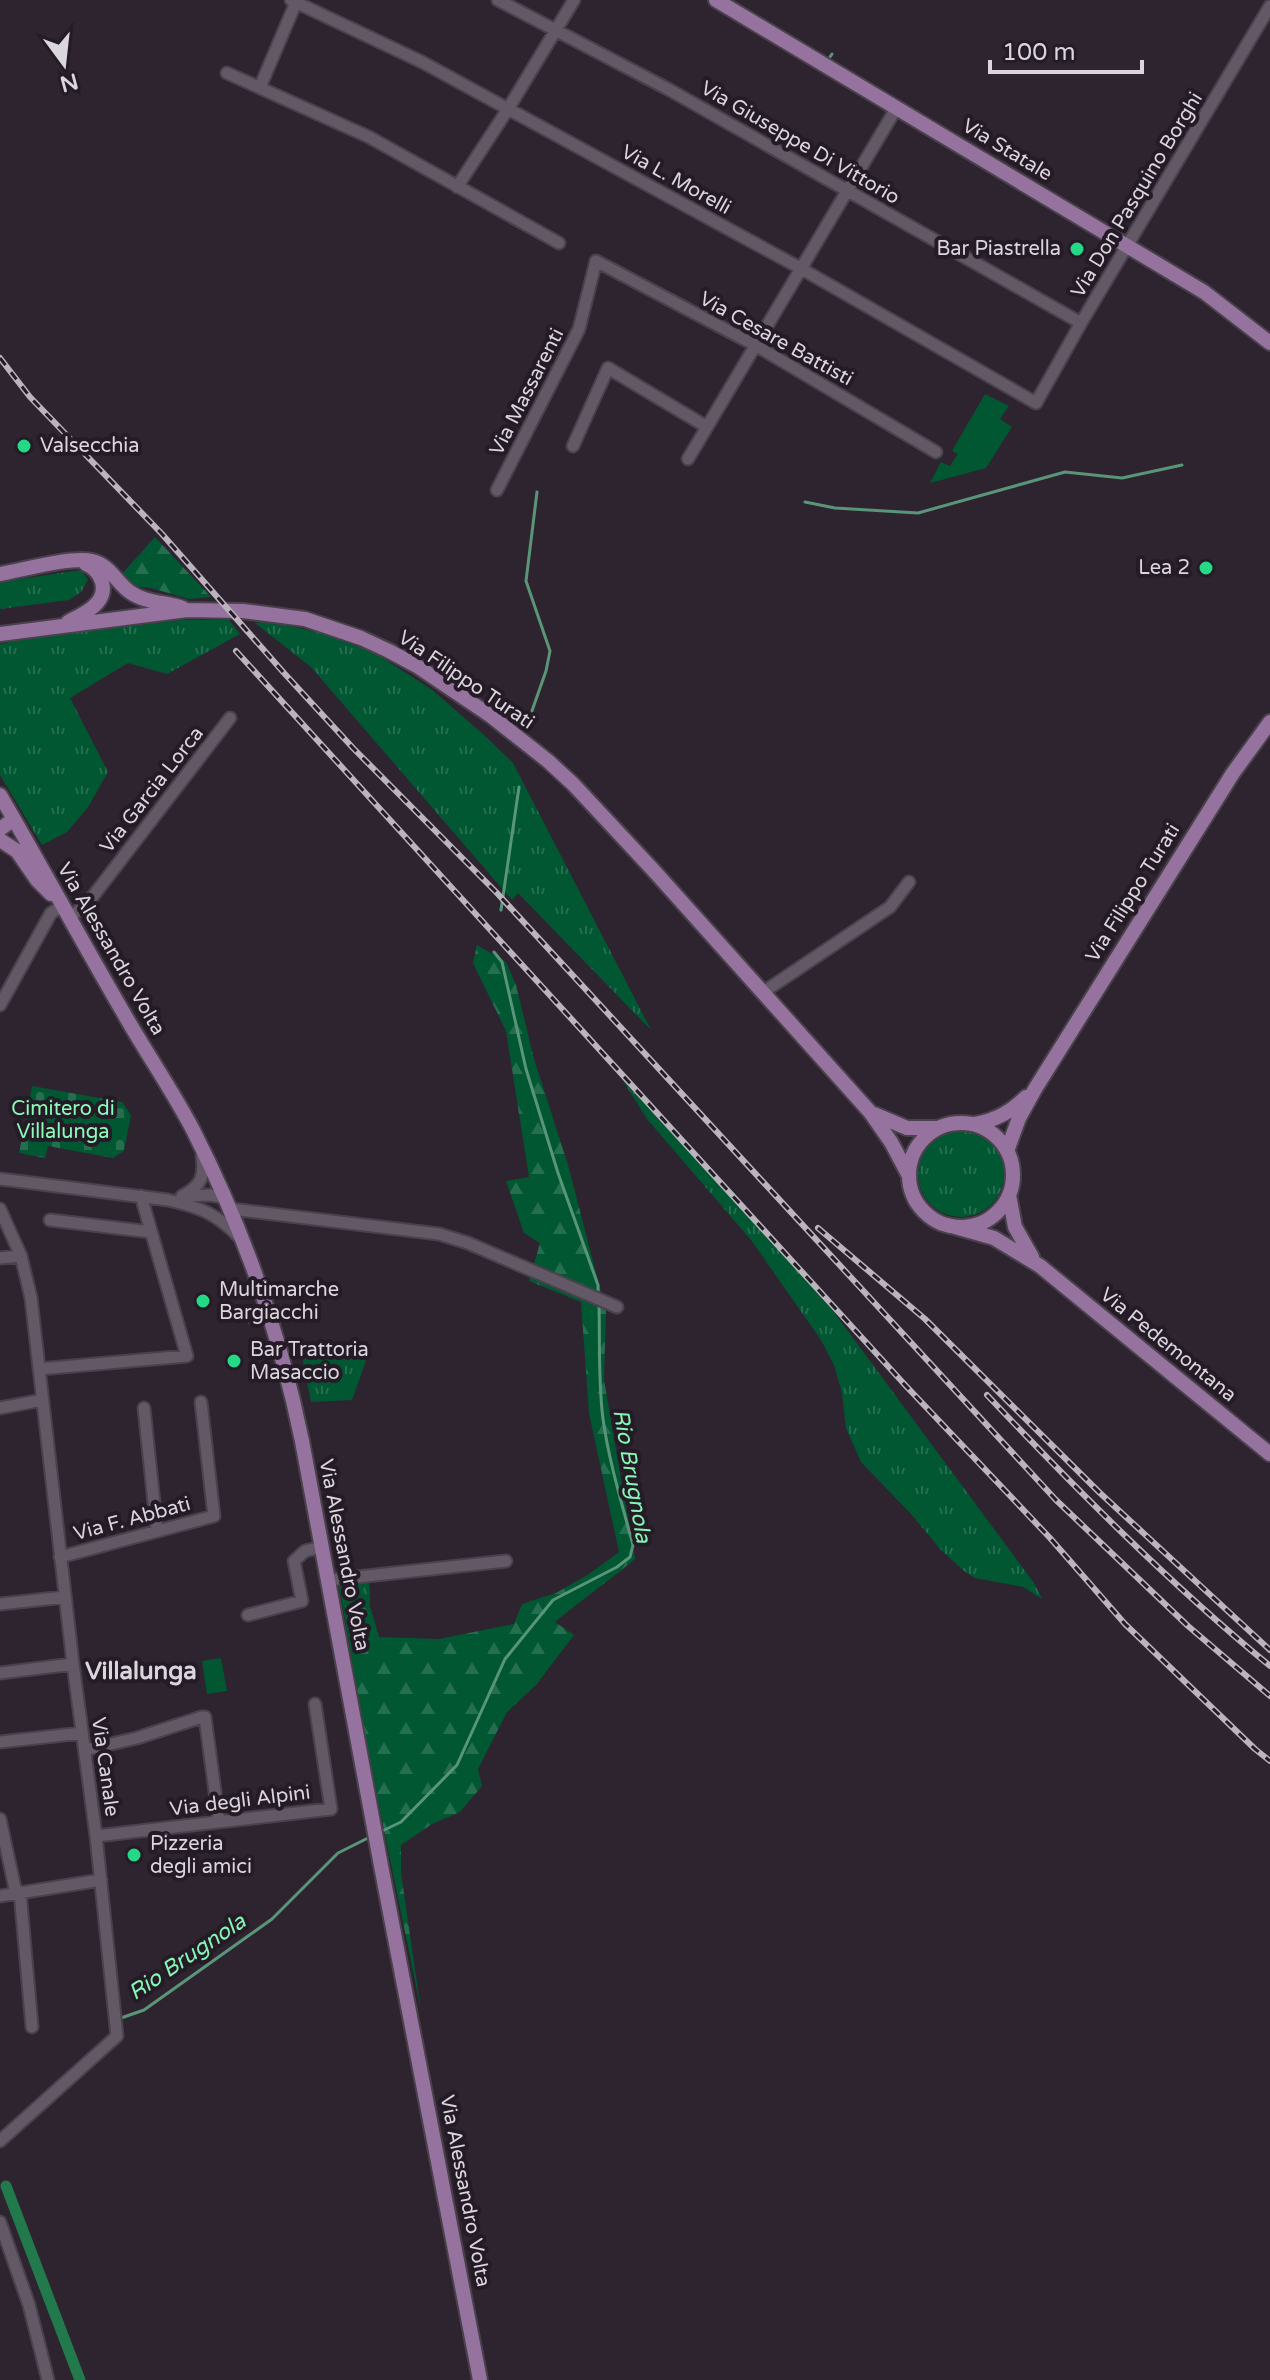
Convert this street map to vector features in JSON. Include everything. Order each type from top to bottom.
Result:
[{"type":"main road","name":"Via Statale","points":[[716,0],[1204,292],[1270,343]]},
{"type":"main road","points":[[0,574],[89,560],[109,569],[128,591],[140,598],[187,610]]},
{"type":"main road","points":[[60,626],[100,601],[102,583],[99,574],[90,565],[78,561]]},
{"type":"main road","name":"Via Filippo Turati","points":[[0,634],[187,610],[243,611],[305,619],[361,638],[417,666],[491,716],[573,784],[870,1112],[908,1174]]},
{"type":"main road","name":"Via Filippo Turati","points":[[1035,1089],[1233,773],[1270,722]]},
{"type":"main road","name":"Via Alessandro Volta","points":[[0,795],[7,820],[67,912],[124,1015],[193,1129],[228,1203],[270,1315],[290,1382],[480,2380]]},
{"type":"main road","points":[[0,829],[7,820]]},
{"type":"main road","points":[[0,840],[17,851],[37,880],[67,912]]},
{"type":"main road","points":[[974,1125],[1013,1110],[1035,1089]]},
{"type":"main road","points":[[1007,1151],[1019,1118],[1035,1089]]},
{"type":"main road","name":"Via Filippo Turati","points":[[870,1112],[907,1128],[940,1127]]},
{"type":"main road","points":[[956,1123],[974,1125],[998,1139],[1007,1151],[1013,1173],[1009,1195],[1015,1227],[1029,1254],[1040,1266],[994,1238],[942,1224],[921,1210],[914,1199],[908,1174],[917,1146],[927,1135],[940,1127],[956,1123]]},
{"type":"main road","points":[[955,1227],[972,1226],[987,1220],[1000,1209],[1009,1195]]},
{"type":"main road","name":"Via Pedemontana","points":[[1040,1266],[1270,1454]]},
{"type":"street","name":"Via Giuseppe Di Vittorio","points":[[498,0],[668,89],[1081,323]]},
{"type":"street","points":[[457,187],[574,0]]},
{"type":"street","points":[[260,87],[295,1]]},
{"type":"street","name":"Via L. Morelli","points":[[295,1],[422,62],[800,268],[1036,403]]},
{"type":"street","name":"Via Don Pasquino Borghi","points":[[1036,403],[1270,6]]},
{"type":"street","points":[[227,73],[369,137],[559,243]]},
{"type":"street","points":[[688,459],[897,107]]},
{"type":"street","name":"Via Cesare Battisti","points":[[596,261],[755,345],[936,452]]},
{"type":"street","name":"Via Massarenti","points":[[497,490],[579,329],[596,261]]},
{"type":"street","points":[[573,446],[608,368],[707,427]]},
{"type":"street","name":"Via Garcia Lorca","points":[[0,1005],[51,913],[67,912],[87,904],[230,718]]},
{"type":"street","points":[[762,993],[890,907],[909,882]]},
{"type":"street","points":[[182,1196],[200,1184],[204,1174],[193,1129]]},
{"type":"street","points":[[0,1179],[141,1196],[194,1206],[219,1218],[244,1242]]},
{"type":"street","points":[[168,1200],[210,1195],[228,1203]]},
{"type":"street","points":[[39,1369],[187,1356],[141,1196]]},
{"type":"street","points":[[194,1206],[228,1203],[439,1234],[468,1243],[617,1307]]},
{"type":"street","name":"Via Canale","points":[[0,1209],[21,1256],[31,1298],[117,2036],[0,2141]]},
{"type":"street","points":[[50,1220],[151,1232]]},
{"type":"street","points":[[2,1254],[21,1256]]},
{"type":"street","points":[[253,1318],[270,1315]]},
{"type":"street","points":[[0,1408],[42,1400]]},
{"type":"street","name":"Via F. Abbati","points":[[60,1557],[214,1516],[201,1402]]},
{"type":"street","points":[[144,1408],[157,1531]]},
{"type":"street","points":[[248,1615],[302,1601],[294,1561],[305,1551],[322,1547]]},
{"type":"street","points":[[329,1580],[506,1561]]},
{"type":"street","points":[[0,1604],[65,1597]]},
{"type":"street","points":[[0,1673],[73,1664]]},
{"type":"street","name":"Via degli Alpini","points":[[96,1836],[331,1809],[315,1704]]},
{"type":"street","points":[[85,1750],[205,1717],[219,1821]]},
{"type":"street","points":[[0,1742],[82,1733]]},
{"type":"street","points":[[0,1819],[18,1893],[32,2027]]},
{"type":"street","points":[[0,1896],[101,1880]]},
{"type":"street","points":[[0,2222],[29,2305],[48,2380]]},
{"type":"green space","points":[[985,394],[1009,406],[1000,419],[1012,427],[986,468],[930,483],[941,462],[950,466],[958,454],[952,451]]},
{"type":"green space","points":[[155,537],[211,597],[189,599],[132,586],[120,576]]},
{"type":"green space","points":[[81,570],[88,580],[81,592],[69,600],[0,609],[0,582]]},
{"type":"green space","points":[[183,620],[229,620],[240,634],[167,674],[128,663],[70,698],[108,772],[88,807],[67,832],[42,845],[0,775],[0,644],[42,635]]},
{"type":"green space","points":[[266,621],[322,633],[375,653],[431,689],[513,763],[651,1030],[518,893],[512,900],[311,667],[255,623]]},
{"type":"green space","points":[[477,945],[506,962],[516,985],[606,1311],[604,1380],[635,1559],[555,1622],[574,1635],[536,1685],[507,1712],[478,1769],[482,1786],[460,1812],[432,1824],[401,1845],[401,1873],[421,2010],[368,1752],[344,1614],[370,1606],[379,1637],[439,1639],[514,1624],[522,1604],[556,1593],[619,1552],[589,1413],[581,1302],[529,1281],[540,1243],[524,1233],[506,1181],[529,1177],[506,1031],[473,963]]},
{"type":"green space","points":[[622,1079],[819,1292],[1034,1583],[1042,1599],[1023,1587],[975,1578],[964,1571],[861,1462],[846,1428],[842,1393],[834,1365],[821,1340],[751,1240],[647,1119]]},
{"type":"green space","name":"Cimitero di Villalunga","points":[[32,1086],[122,1102],[131,1115],[124,1151],[113,1158],[48,1146],[45,1158],[19,1153]]},
{"type":"green space","points":[[961,1131],[978,1134],[992,1143],[1001,1157],[1004,1174],[1001,1191],[992,1205],[978,1214],[961,1217],[944,1214],[930,1205],[921,1191],[918,1174],[921,1157],[930,1143],[944,1134]]},
{"type":"green space","points":[[300,1346],[368,1355],[352,1400],[311,1402]]},
{"type":"green space","points":[[369,1582],[370,1606],[344,1614],[339,1587]]},
{"type":"green space","points":[[221,1658],[227,1691],[207,1694],[202,1661]]},
{"type":"waterway","points":[[805,502],[835,508],[918,513],[1065,472],[1122,478],[1182,465]]},
{"type":"waterway","name":"Rio Brugnola","points":[[527,725],[550,651],[526,581],[537,492]]},
{"type":"waterway","name":"Rio Brugnola","points":[[501,910],[519,787]]},
{"type":"waterway","name":"Rio Brugnola","points":[[494,952],[502,962],[526,1069],[558,1173],[598,1285],[598,1295]]},
{"type":"waterway","name":"Rio Brugnola","points":[[378,1833],[401,1822],[457,1765],[505,1659],[553,1600],[630,1557],[633,1545],[603,1419],[599,1303]]},
{"type":"waterway","name":"Rio Brugnola","points":[[121,2018],[144,2010],[272,1919],[338,1853],[372,1836]]},
{"type":"waterway","points":[[6,2186],[80,2380]]},
{"type":"railway","points":[[0,358],[30,397],[162,534],[353,748],[496,892],[1056,1500],[1188,1626],[1270,1696]]},
{"type":"railway","points":[[236,651],[906,1386],[1050,1538],[1125,1624],[1270,1761]]},
{"type":"railway","points":[[818,1228],[925,1319],[1100,1493],[1270,1650]]},
{"type":"railway","points":[[987,1395],[1124,1535],[1270,1666]]},
{"type":"place","name":"Bar Piastrella","points":[[1077,249]]},
{"type":"place","name":"Valsecchia","points":[[24,446]]},
{"type":"place","name":"Lea 2","points":[[1206,568]]},
{"type":"place","name":"Multimarche Bargiacchi","points":[[203,1301]]},
{"type":"place","name":"Bar Trattoria Masaccio","points":[[234,1361]]},
{"type":"place","name":"Pizzeria degli amici","points":[[134,1855]]},
{"type":"district","name":"Villalunga","points":[[141,1671]]}]
